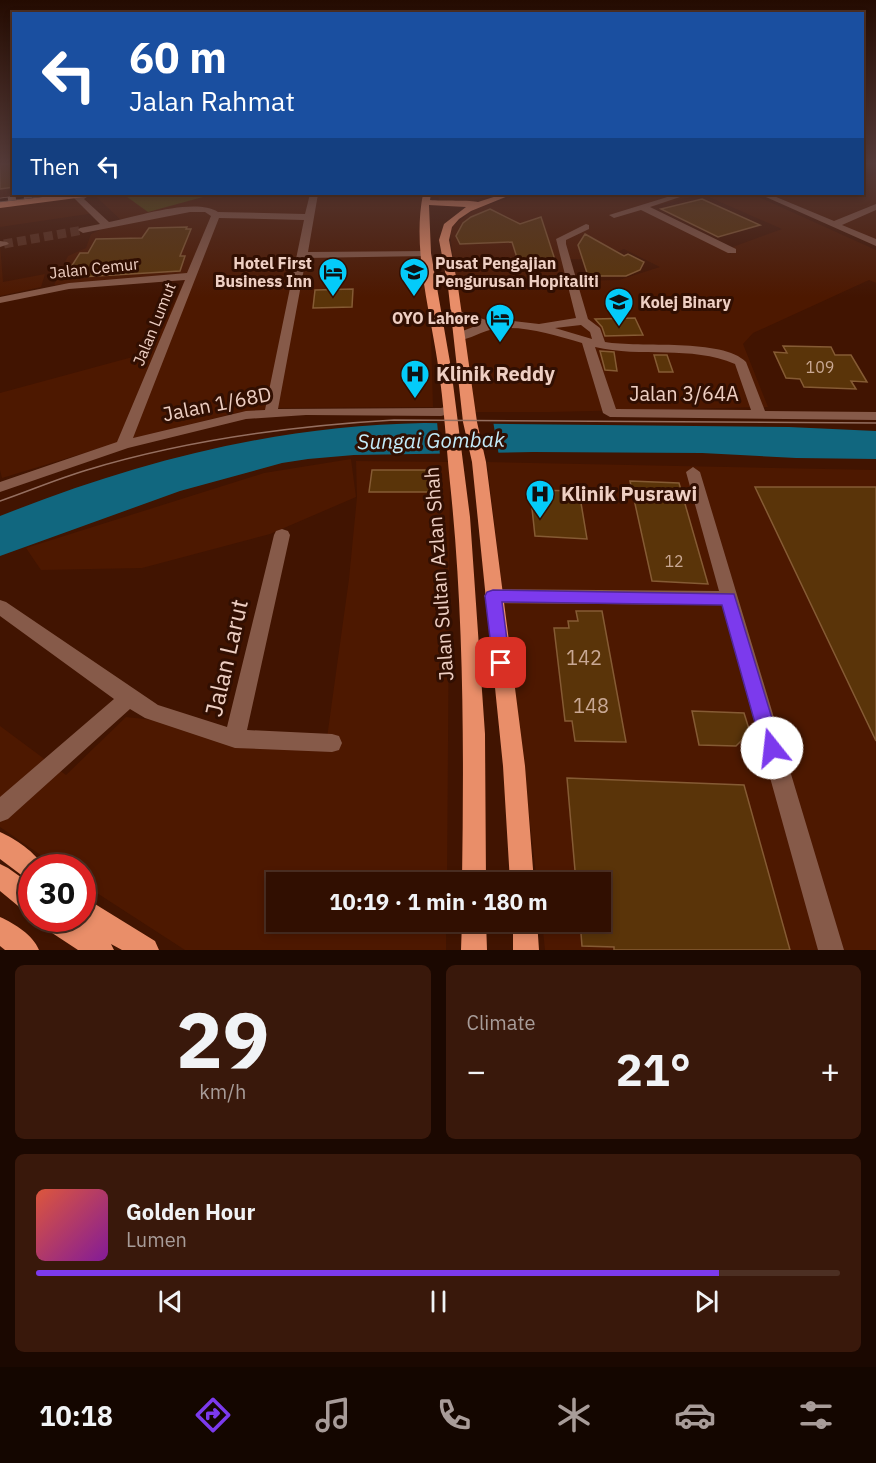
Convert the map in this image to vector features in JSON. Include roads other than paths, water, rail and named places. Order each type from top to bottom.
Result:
[{"type":"main road","name":"Jalan Sultan Azlan Shah","points":[[427,208],[426,253],[445,368],[449,416],[457,465],[474,723],[474,872]]},
{"type":"main road","points":[[470,208],[447,226],[444,240],[470,422],[478,462],[514,766],[521,872]]},
{"type":"main road","points":[[0,844],[18,858]]},
{"type":"main road","points":[[0,876],[18,891]]},
{"type":"main road","points":[[96,919],[146,950]]},
{"type":"main road","points":[[0,930],[26,950]]},
{"type":"main road","points":[[73,932],[101,950]]},
{"type":"street","points":[[77,208],[82,213],[104,222]]},
{"type":"street","points":[[89,208],[104,222]]},
{"type":"street","points":[[271,412],[310,208]]},
{"type":"street","points":[[614,215],[637,208]]},
{"type":"street","points":[[645,208],[732,251]]},
{"type":"street","points":[[796,208],[876,243]]},
{"type":"street","points":[[834,225],[873,208]]},
{"type":"street","points":[[84,229],[104,222],[190,209],[207,209],[216,215],[308,217]]},
{"type":"street","name":"Jalan Lumut","points":[[123,445],[216,215]]},
{"type":"street","points":[[586,227],[561,239],[565,264],[583,321],[596,330],[593,343]]},
{"type":"street","points":[[302,255],[426,253]]},
{"type":"street","name":"Jalan Cemur","points":[[0,300],[69,286],[192,276]]},
{"type":"street","points":[[456,313],[489,325]]},
{"type":"street","points":[[537,327],[583,321]]},
{"type":"street","points":[[459,337],[472,329],[489,325],[537,327],[614,347],[712,352],[740,362],[759,414]]},
{"type":"street","name":"Jalan 3/64A","points":[[593,343],[610,413],[876,416]]},
{"type":"street","name":"Jalan 1/68D","points":[[0,487],[123,445],[246,415],[271,412],[441,412],[449,416]]},
{"type":"street","points":[[693,472],[831,950]]},
{"type":"street","name":"Jalan Larut","points":[[0,607],[152,712],[235,739],[282,535]]},
{"type":"street","points":[[493,596],[728,598]]},
{"type":"street","points":[[0,811],[129,698]]},
{"type":"street","points":[[235,739],[332,743]]},
{"type":"water","name":"Sungai Gombak","points":[[424,423],[789,427],[876,431],[876,459],[702,453],[533,452],[354,455],[308,459],[282,463],[180,491],[0,556],[0,516],[104,479],[156,463],[261,439],[314,431]]},
{"type":"tunnel","points":[[4,244],[83,230]]},
{"type":"tram line","points":[[0,501],[65,477],[124,459],[239,436],[316,426],[394,420],[876,423]]},
{"type":"place","name":"Hotel First Business Inn","points":[[333,298]]},
{"type":"place","name":"Pusat Pengajian Pengurusan Hopitaliti","points":[[414,298]]},
{"type":"place","name":"Kolej Binary","points":[[619,328]]},
{"type":"place","name":"OYO Lahore","points":[[500,344]]},
{"type":"place","name":"Klinik Reddy","points":[[415,400]]},
{"type":"place","name":"Klinik Pusrawi","points":[[540,520]]}]
